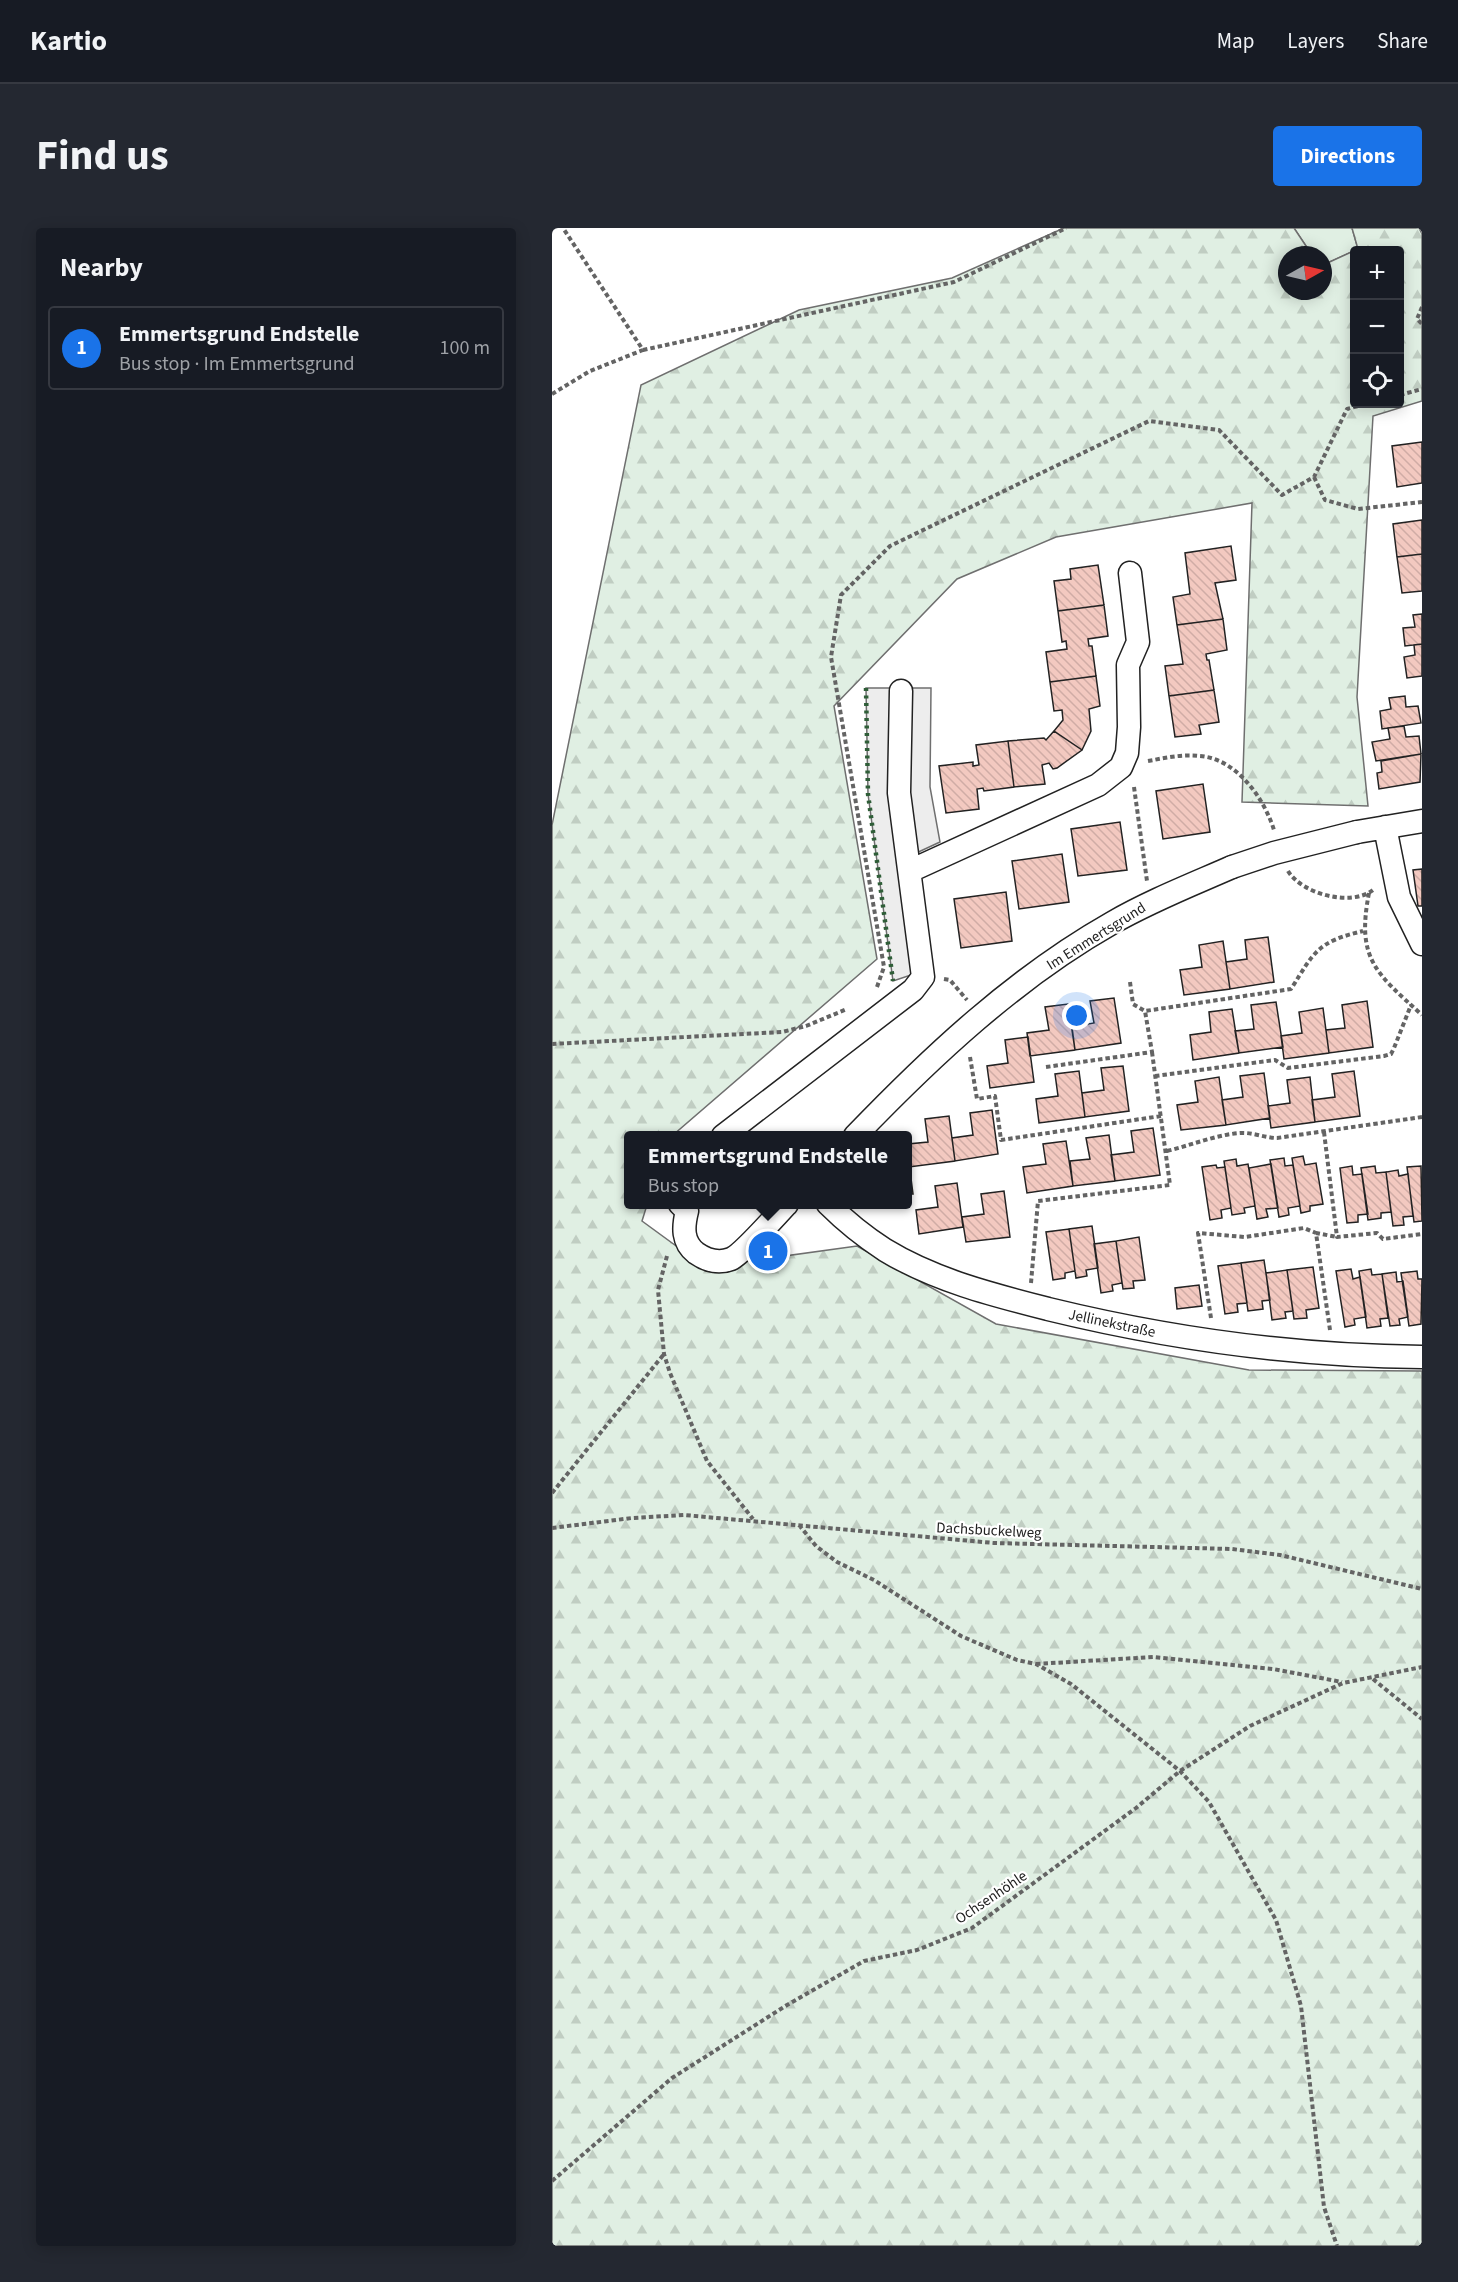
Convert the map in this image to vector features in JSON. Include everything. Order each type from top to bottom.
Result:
[{"type":"street","points":[[910,871],[1127,774],[1130,727],[1128,665],[1138,642],[1130,573]]},
{"type":"street","points":[[730,1131],[812,1070],[919,984],[923,969],[899,793],[901,691]]},
{"type":"street","name":"Im Emmertsgrund","points":[[860,1131],[896,1093],[966,1029],[1043,969],[1110,924],[1151,902],[1232,867],[1274,853],[1357,832],[1422,821]]},
{"type":"street","points":[[1385,827],[1393,875],[1409,922],[1422,944]]},
{"type":"street","points":[[685,1209],[687,1211],[684,1234],[691,1249],[704,1259],[719,1262],[733,1259],[782,1209]]},
{"type":"street","name":"Jellinekstraße","points":[[834,1209],[886,1251],[951,1281],[1091,1320],[1216,1343],[1333,1354],[1422,1357]]},
{"type":"path","points":[[563,228],[643,350]]},
{"type":"path","points":[[552,394],[590,371],[643,350],[954,282],[1066,228]]},
{"type":"path","points":[[1422,307],[1417,319],[1422,324]]},
{"type":"path","points":[[1404,394],[1422,389]]},
{"type":"path","points":[[875,990],[884,967],[831,657],[841,595],[890,546],[1149,421],[1219,430],[1282,495],[1314,477],[1347,409],[1351,408]]},
{"type":"path","points":[[1314,477],[1325,500],[1358,509],[1422,502]]},
{"type":"path","points":[[1146,873],[1127,774],[1183,756],[1201,756],[1221,761],[1237,772],[1257,795],[1270,818],[1276,837]]},
{"type":"path","points":[[1285,867],[1293,878],[1315,891],[1335,897],[1352,897],[1369,893],[1393,875]]},
{"type":"path","points":[[1369,893],[1363,931],[1373,965],[1422,1015]]},
{"type":"path","points":[[1130,982],[1133,1004],[1145,1011],[1291,989],[1320,946],[1331,940],[1363,931]]},
{"type":"path","points":[[934,978],[950,980],[967,999]]},
{"type":"path","points":[[1155,1076],[1275,1060],[1288,1068],[1384,1056],[1391,1054],[1411,1005]]},
{"type":"path","points":[[552,1044],[782,1032],[806,1026],[857,1007]]},
{"type":"path","points":[[1030,1304],[1038,1202],[1170,1185],[1167,1151],[1145,1011]]},
{"type":"path","points":[[966,1029],[977,1099],[995,1096],[1002,1140],[1161,1116]]},
{"type":"path","points":[[1046,1067],[1152,1053]]},
{"type":"path","points":[[1167,1151],[1209,1138],[1243,1133],[1264,1138],[1324,1132],[1422,1117]]},
{"type":"path","points":[[1324,1132],[1337,1237]]},
{"type":"path","points":[[1216,1343],[1198,1233],[1245,1237],[1304,1228],[1337,1237],[1377,1233],[1383,1239],[1422,1234]]},
{"type":"path","points":[[1316,1233],[1333,1354]]},
{"type":"path","points":[[684,1234],[669,1251],[662,1268],[658,1290],[664,1354],[707,1461],[754,1520]]},
{"type":"path","points":[[552,1493],[664,1354]]},
{"type":"path","name":"Dachsbuckelweg","points":[[552,1528],[632,1518],[684,1515],[994,1544],[1232,1549],[1280,1555],[1422,1588]]},
{"type":"path","points":[[799,1525],[816,1546],[837,1562],[874,1580],[961,1636],[1017,1660],[1036,1664],[1153,1657],[1273,1669],[1343,1683]]},
{"type":"path","points":[[1036,1664],[1071,1684],[1180,1771],[1209,1802],[1276,1920],[1301,2006],[1324,2207],[1337,2246]]},
{"type":"path","name":"Ochsenhöhle","points":[[552,2181],[672,2078],[787,2005],[864,1961],[917,1950],[972,1928],[1136,1808],[1180,1771],[1250,1726],[1343,1683],[1373,1679],[1422,1667]]},
{"type":"path","points":[[1373,1679],[1422,1719]]},
{"type":"green space","points":[[1064,228],[1294,228],[1306,246],[1278,246],[1278,300],[1332,300],[1332,261],[1350,253],[1350,408],[1399,408],[1373,416],[1357,697],[1368,806],[1242,802],[1252,503],[1056,537],[957,579],[834,706],[877,959],[678,1131],[624,1131],[624,1209],[646,1209],[642,1221],[705,1267],[857,1246],[996,1324],[1249,1370],[1422,1371],[1422,2246],[552,2246],[552,825],[641,385],[799,310],[952,278]]},
{"type":"green space","points":[[1294,228],[1352,228],[1357,246],[1350,246],[1350,253],[1332,261],[1332,246],[1306,246]]},
{"type":"green space","points":[[1352,228],[1419,228],[1422,234],[1422,401],[1404,407],[1404,246],[1357,246]]},
{"type":"shaded area","points":[[866,688],[931,688],[930,787],[940,842],[899,861],[914,974],[893,981],[868,794]]},
{"type":"building","points":[[1422,442],[1422,483],[1397,487],[1392,446]]},
{"type":"building","points":[[1422,520],[1422,554],[1397,557],[1393,524]]},
{"type":"building","points":[[1231,546],[1236,580],[1215,583],[1223,619],[1177,625],[1173,597],[1190,594],[1185,553]]},
{"type":"building","points":[[1422,554],[1422,591],[1402,593],[1397,557]]},
{"type":"building","points":[[1098,565],[1104,605],[1058,611],[1054,581],[1071,579],[1070,569]]},
{"type":"building","points":[[1104,605],[1108,636],[1088,639],[1089,646],[1092,646],[1096,676],[1050,682],[1046,652],[1067,649],[1066,641],[1062,642],[1058,611]]},
{"type":"building","points":[[1422,614],[1422,644],[1405,646],[1403,628],[1415,627],[1413,615]]},
{"type":"building","points":[[1223,619],[1227,650],[1206,654],[1214,690],[1169,696],[1165,666],[1183,664],[1177,625]]},
{"type":"building","points":[[1422,644],[1422,676],[1407,678],[1404,657],[1415,655],[1414,645]]},
{"type":"building","points":[[1096,676],[1100,706],[1089,709],[1091,731],[1082,750],[1054,731],[1063,720],[1062,710],[1054,711],[1050,682]]},
{"type":"building","points":[[1214,690],[1219,722],[1199,725],[1201,734],[1175,737],[1169,696]]},
{"type":"building","points":[[1405,696],[1406,707],[1418,706],[1421,723],[1382,729],[1380,711],[1391,709],[1389,698]]},
{"type":"building","points":[[1404,726],[1406,737],[1419,736],[1421,754],[1376,761],[1372,742],[1390,739],[1388,728]]},
{"type":"building","points":[[1054,731],[1082,750],[1057,768],[1053,769],[1049,763],[1042,765],[1045,784],[1014,787],[1008,741],[1044,738],[1046,740]]},
{"type":"building","points":[[1008,741],[1014,787],[984,791],[983,788],[977,789],[979,809],[946,813],[939,766],[973,762],[973,766],[979,765],[976,745]]},
{"type":"building","points":[[1421,754],[1420,782],[1379,789],[1377,773],[1382,772],[1381,761]]},
{"type":"building","points":[[1203,784],[1210,832],[1163,839],[1156,791]]},
{"type":"building","points":[[1120,822],[1127,870],[1078,876],[1071,829]]},
{"type":"building","points":[[1062,854],[1069,902],[1019,909],[1012,861]]},
{"type":"building","points":[[1422,869],[1422,906],[1418,906],[1413,870]]},
{"type":"building","points":[[1006,892],[1012,941],[961,948],[954,899]]},
{"type":"building","points":[[1268,937],[1274,982],[1230,989],[1226,962],[1247,959],[1245,940]]},
{"type":"building","points":[[1223,941],[1230,989],[1184,995],[1180,970],[1202,967],[1199,945]]},
{"type":"building","points":[[1114,998],[1121,1043],[1075,1050],[1072,1027],[1094,1023],[1090,1001]]},
{"type":"building","points":[[1367,1001],[1373,1047],[1329,1053],[1326,1030],[1345,1028],[1342,1005]]},
{"type":"building","points":[[1276,1002],[1283,1047],[1239,1053],[1235,1031],[1254,1029],[1251,1005]]},
{"type":"building","points":[[1068,1004],[1075,1050],[1030,1056],[1027,1033],[1049,1030],[1045,1007]]},
{"type":"building","points":[[1323,1008],[1329,1053],[1284,1059],[1281,1036],[1302,1033],[1299,1012]]},
{"type":"building","points":[[1232,1009],[1239,1053],[1193,1060],[1190,1035],[1211,1032],[1209,1012]]},
{"type":"building","points":[[1028,1037],[1034,1082],[990,1088],[987,1066],[1008,1063],[1005,1040]]},
{"type":"building","points":[[1123,1066],[1129,1111],[1085,1117],[1082,1093],[1104,1090],[1101,1068]]},
{"type":"building","points":[[1079,1071],[1085,1117],[1039,1123],[1036,1099],[1058,1096],[1055,1074]]},
{"type":"building","points":[[1354,1071],[1360,1116],[1315,1122],[1312,1100],[1335,1097],[1332,1074]]},
{"type":"building","points":[[1264,1073],[1270,1118],[1226,1125],[1222,1100],[1243,1097],[1240,1076]]},
{"type":"building","points":[[1219,1077],[1226,1125],[1181,1130],[1177,1105],[1198,1102],[1195,1081]]},
{"type":"building","points":[[1310,1077],[1315,1122],[1271,1128],[1268,1106],[1290,1103],[1287,1080]]},
{"type":"building","points":[[992,1110],[998,1154],[955,1161],[952,1138],[973,1135],[970,1113]]},
{"type":"building","points":[[949,1116],[955,1161],[912,1167],[912,1144],[928,1142],[925,1119]]},
{"type":"building","points":[[1153,1128],[1160,1175],[1115,1181],[1111,1155],[1134,1152],[1131,1131]]},
{"type":"building","points":[[1109,1135],[1115,1181],[1073,1186],[1070,1161],[1090,1159],[1086,1138]]},
{"type":"building","points":[[1066,1141],[1073,1186],[1027,1193],[1023,1167],[1046,1164],[1043,1144]]},
{"type":"building","points":[[1303,1156],[1305,1165],[1316,1163],[1323,1204],[1310,1206],[1310,1211],[1301,1213],[1292,1158]]},
{"type":"building","points":[[1284,1158],[1285,1166],[1293,1165],[1300,1206],[1288,1208],[1289,1215],[1279,1217],[1270,1160]]},
{"type":"building","points":[[1236,1159],[1237,1166],[1248,1164],[1255,1206],[1244,1208],[1245,1213],[1232,1215],[1224,1161]]},
{"type":"building","points":[[1271,1164],[1278,1208],[1266,1209],[1268,1217],[1257,1219],[1249,1168]]},
{"type":"building","points":[[1216,1165],[1217,1168],[1225,1167],[1231,1208],[1221,1210],[1222,1218],[1210,1220],[1202,1167]]},
{"type":"building","points":[[1352,1166],[1353,1175],[1362,1174],[1368,1214],[1358,1215],[1358,1222],[1347,1223],[1340,1168]]},
{"type":"building","points":[[1375,1166],[1376,1173],[1386,1172],[1391,1212],[1381,1213],[1381,1218],[1368,1220],[1361,1168]]},
{"type":"building","points":[[1421,1166],[1422,1221],[1414,1222],[1407,1167]]},
{"type":"building","points":[[1398,1170],[1399,1176],[1408,1174],[1413,1216],[1403,1217],[1404,1225],[1393,1226],[1386,1172]]},
{"type":"building","points":[[957,1183],[963,1227],[919,1234],[916,1210],[938,1207],[935,1186]]},
{"type":"building","points":[[1004,1191],[1010,1237],[966,1242],[962,1217],[984,1214],[981,1194]]},
{"type":"building","points":[[1092,1226],[1098,1268],[1086,1270],[1087,1276],[1076,1278],[1069,1229]]},
{"type":"building","points":[[1069,1229],[1075,1271],[1065,1273],[1065,1278],[1053,1280],[1046,1232]]},
{"type":"building","points":[[1139,1237],[1145,1280],[1133,1281],[1134,1288],[1123,1289],[1116,1241]]},
{"type":"building","points":[[1116,1241],[1122,1283],[1112,1285],[1113,1291],[1101,1293],[1094,1244]]},
{"type":"building","points":[[1264,1260],[1270,1300],[1262,1301],[1263,1309],[1248,1311],[1241,1263]]},
{"type":"building","points":[[1241,1263],[1247,1303],[1237,1304],[1238,1312],[1225,1314],[1218,1266]]},
{"type":"building","points":[[1313,1267],[1319,1308],[1306,1310],[1307,1318],[1294,1319],[1287,1270]]},
{"type":"building","points":[[1351,1269],[1353,1279],[1360,1277],[1366,1317],[1354,1319],[1355,1325],[1345,1327],[1336,1271]]},
{"type":"building","points":[[1371,1269],[1372,1275],[1382,1274],[1388,1318],[1380,1319],[1381,1326],[1367,1328],[1359,1271]]},
{"type":"building","points":[[1287,1270],[1293,1311],[1285,1312],[1286,1318],[1272,1320],[1266,1273]]},
{"type":"building","points":[[1417,1271],[1418,1279],[1422,1279],[1421,1324],[1409,1326],[1401,1273]]},
{"type":"building","points":[[1396,1272],[1397,1282],[1403,1281],[1408,1317],[1399,1319],[1400,1325],[1390,1326],[1382,1274]]},
{"type":"building","points":[[1199,1285],[1202,1306],[1177,1309],[1175,1288]]},
{"type":"hedge","points":[[866,688],[868,794],[893,981]]},
{"type":"place","name":"Emmertsgrund Endstelle","points":[[768,1251]]}]
